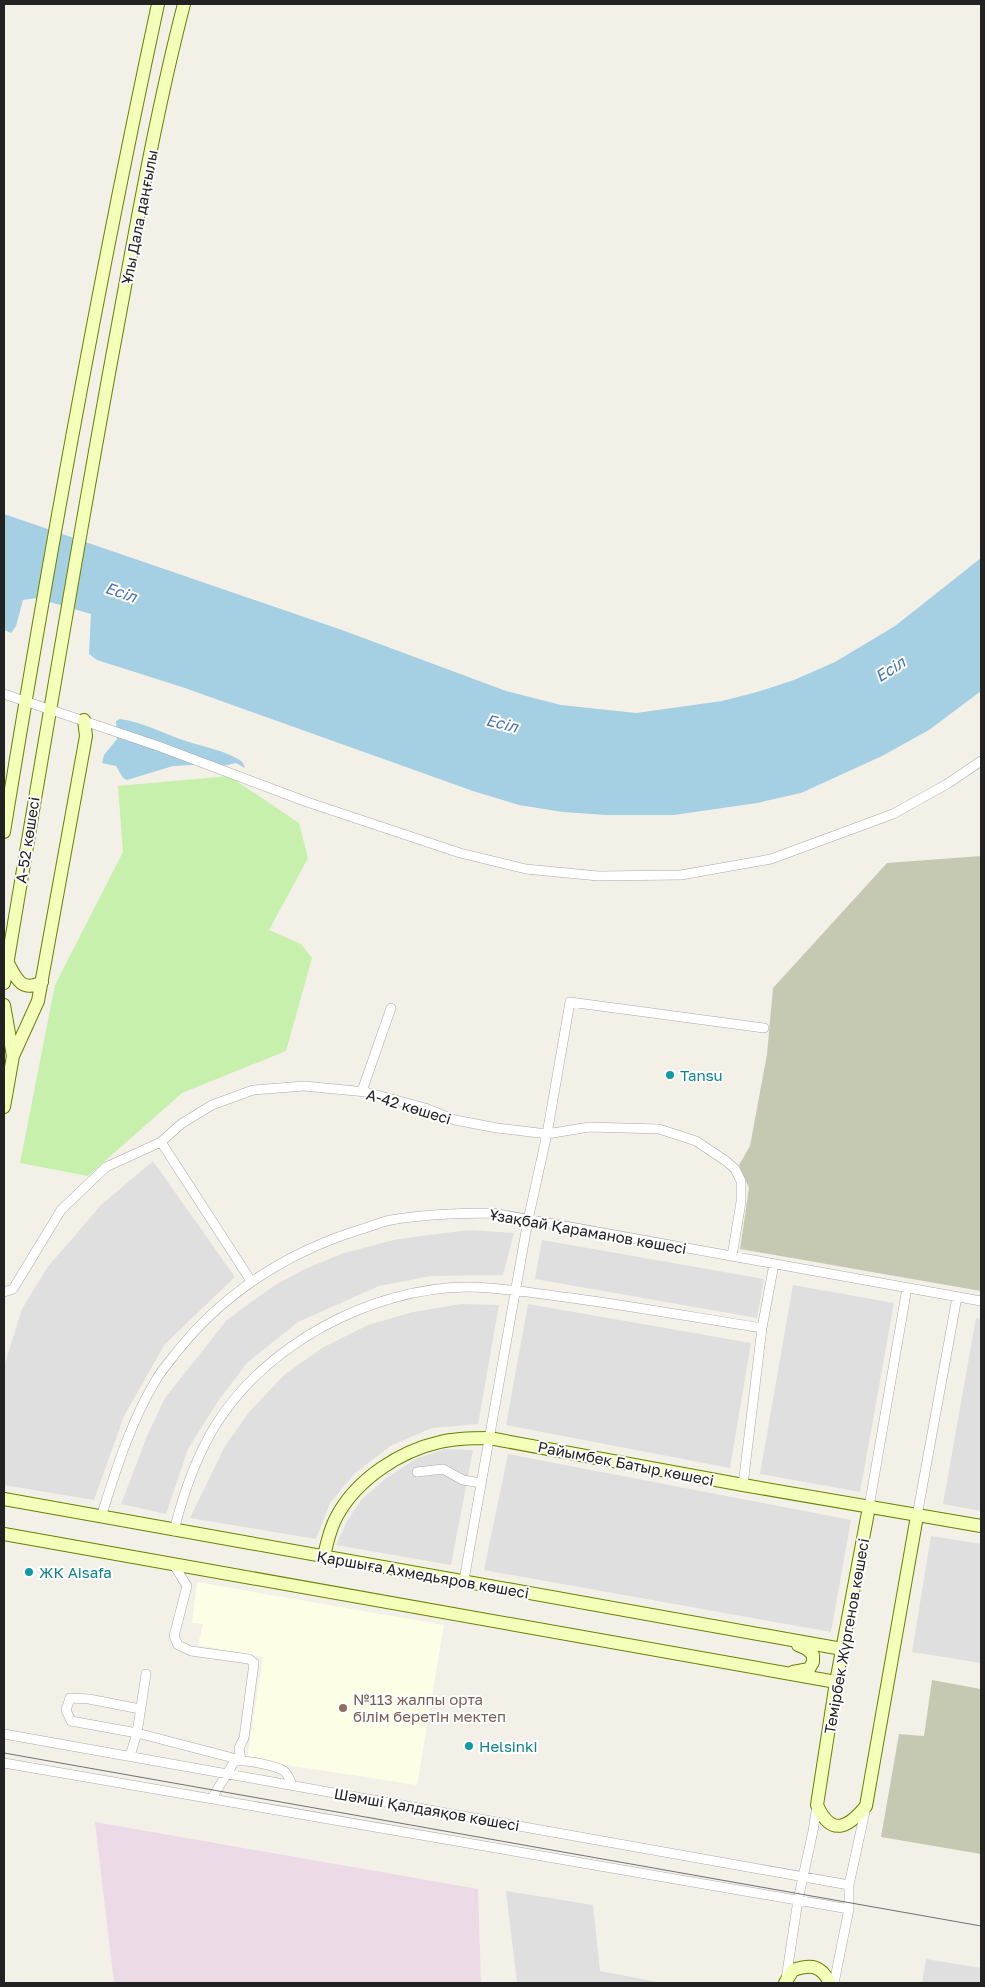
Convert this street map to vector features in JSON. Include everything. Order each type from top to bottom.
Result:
[{"type":"street","name":"Ұлы Дала даңғылы","points":[[17,751],[118,189],[158,4]]},
{"type":"street","name":"Ұлы Дала даңғылы","points":[[41,757],[98,432],[144,186],[171,52],[184,4]]},
{"type":"street","points":[[4,694],[84,720],[307,802],[460,853],[526,870],[598,876],[681,875],[771,860],[893,814],[947,784],[981,761]]},
{"type":"street","points":[[4,1107],[13,1056],[38,1001],[42,982],[86,736],[84,720]]},
{"type":"street","name":"А-52 көшесі","points":[[4,832],[17,751]]},
{"type":"street","name":"А-52 көшесі","points":[[4,983],[41,757]]},
{"type":"street","points":[[8,961],[17,980],[25,986],[34,986],[42,982]]},
{"type":"street","points":[[464,1580],[528,1220],[547,1134],[570,1002],[764,1028]]},
{"type":"street","points":[[4,1005],[13,1056]]},
{"type":"street","points":[[362,1091],[391,1008]]},
{"type":"street","name":"А-42 көшесі","points":[[4,1292],[12,1289],[61,1210],[106,1167],[160,1142],[181,1124],[212,1105],[253,1090],[304,1086],[362,1091],[425,1108],[455,1120],[547,1134],[589,1127],[659,1129],[696,1141],[726,1161],[735,1169],[742,1181],[741,1202],[732,1256]]},
{"type":"street","points":[[160,1142],[251,1281]]},
{"type":"street","name":"Ұзақбай Қараманов көшесі","points":[[101,1517],[120,1456],[135,1419],[156,1379],[194,1331],[230,1297],[251,1281],[278,1265],[334,1237],[389,1220],[444,1214],[493,1213],[981,1301]]},
{"type":"street","points":[[743,1485],[762,1328],[774,1264]]},
{"type":"street","points":[[174,1531],[182,1496],[200,1454],[216,1425],[240,1394],[295,1343],[330,1322],[372,1304],[412,1292],[466,1287],[516,1291],[634,1307],[762,1328]]},
{"type":"street","name":"Темірбек Жүргенов көшесі","points":[[785,1982],[802,1877],[813,1831],[836,1682],[907,1288]]},
{"type":"street","points":[[834,1983],[849,1909],[850,1885],[866,1806],[957,1297]]},
{"type":"street","name":"Райымбек Батыр көшесі","points":[[324,1556],[336,1517],[349,1497],[370,1477],[412,1450],[460,1438],[490,1438],[743,1485],[981,1526]]},
{"type":"street","points":[[417,1472],[443,1469],[463,1480],[481,1482]]},
{"type":"street","name":"Қаршыға Ахмедьяров көшесі","points":[[4,1499],[174,1531],[464,1580],[842,1649]]},
{"type":"street","points":[[4,1534],[836,1682]]},
{"type":"street","points":[[174,1565],[187,1586],[174,1636],[178,1645],[191,1651],[249,1658],[254,1663],[244,1738],[239,1748],[240,1760]]},
{"type":"street","points":[[786,1673],[809,1669],[813,1662],[813,1655],[807,1649],[787,1640]]},
{"type":"street","points":[[130,1756],[137,1733],[146,1674]]},
{"type":"street","points":[[140,1709],[89,1699],[70,1698],[66,1710],[71,1721],[137,1733],[276,1768],[284,1771],[292,1785]]},
{"type":"street","name":"Шәмші Қалдаяқов көшесі","points":[[4,1734],[850,1885]]},
{"type":"street","points":[[212,1798],[234,1762],[240,1760]]},
{"type":"street","name":"Шәмші Қалдаяқов көшесі","points":[[4,1764],[212,1798],[849,1909]]},
{"type":"street","points":[[817,1805],[826,1821],[838,1826],[849,1824],[866,1806]]},
{"type":"street","points":[[785,1982],[793,1970],[807,1965],[825,1974],[830,1983]]},
{"type":"shaded area","points":[[981,856],[981,1291],[740,1249],[749,1188],[739,1165],[750,1146],[767,1054],[773,988],[887,863]]},
{"type":"shaded area","points":[[153,1161],[235,1277],[165,1344],[124,1416],[94,1500],[4,1485],[4,1366],[22,1309],[47,1268],[101,1205]]},
{"type":"shaded area","points":[[469,1230],[514,1233],[503,1275],[431,1276],[379,1286],[298,1322],[247,1363],[218,1401],[188,1449],[166,1514],[121,1504],[148,1434],[165,1398],[227,1320],[275,1285],[305,1269],[344,1253],[398,1239]]},
{"type":"shaded area","points":[[542,1240],[764,1279],[757,1318],[535,1279]]},
{"type":"shaded area","points":[[793,1285],[894,1303],[860,1492],[760,1474]]},
{"type":"shaded area","points":[[461,1304],[499,1305],[478,1424],[432,1428],[392,1445],[355,1473],[330,1503],[316,1539],[190,1518],[225,1446],[250,1411],[284,1375],[322,1348],[368,1325],[413,1312]]},
{"type":"shaded area","points":[[528,1304],[751,1343],[730,1468],[506,1425]]},
{"type":"shaded area","points":[[976,1318],[981,1319],[981,1511],[943,1504]]},
{"type":"shaded area","points":[[445,1449],[473,1450],[451,1565],[336,1545],[347,1521],[361,1500],[384,1480],[415,1459]]},
{"type":"shaded area","points":[[508,1454],[851,1520],[831,1632],[484,1570]]},
{"type":"shaded area","points":[[931,1536],[981,1544],[981,1663],[912,1652]]},
{"type":"shaded area","name":"№113 жалпы орта білім беретін мектеп","points":[[197,1582],[444,1625],[417,1785],[247,1759],[263,1657],[198,1645],[203,1624],[192,1623]]},
{"type":"shaded area","points":[[932,1680],[981,1689],[981,1854],[881,1837],[899,1734],[924,1736]]},
{"type":"shaded area","points":[[95,1822],[478,1889],[481,1983],[114,1983]]},
{"type":"shaded area","points":[[506,1891],[593,1905],[600,1971],[663,1983],[517,1983]]},
{"type":"shaded area","points":[[926,1959],[981,1968],[981,1983],[922,1983]]},
{"type":"green space","points":[[229,776],[299,823],[308,858],[269,930],[301,944],[312,958],[286,1051],[182,1093],[88,1176],[20,1163],[55,985],[123,852],[118,786]]},
{"type":"water","name":"Есіл","points":[[4,514],[342,630],[506,691],[561,705],[636,713],[722,701],[794,680],[835,662],[895,626],[981,558],[981,691],[929,730],[882,756],[801,793],[757,803],[674,815],[606,815],[563,812],[519,805],[473,791],[185,688],[97,660],[89,654],[91,614],[36,598],[23,600],[16,626],[11,633],[4,630]]},
{"type":"water","points":[[120,719],[226,753],[241,761],[245,768],[236,763],[223,766],[213,764],[173,766],[127,780],[123,778],[116,766],[102,763],[104,755],[117,739],[116,721]]},
{"type":"tram line","points":[[4,1753],[981,1926]]},
{"type":"place","name":"Tansu","points":[[670,1075]]},
{"type":"place","name":"ЖК Aisafa","points":[[29,1572]]},
{"type":"place","name":"№113 жалпы орта білім беретін мектеп","points":[[343,1708]]},
{"type":"place","name":"Helsinki","points":[[469,1746]]}]
